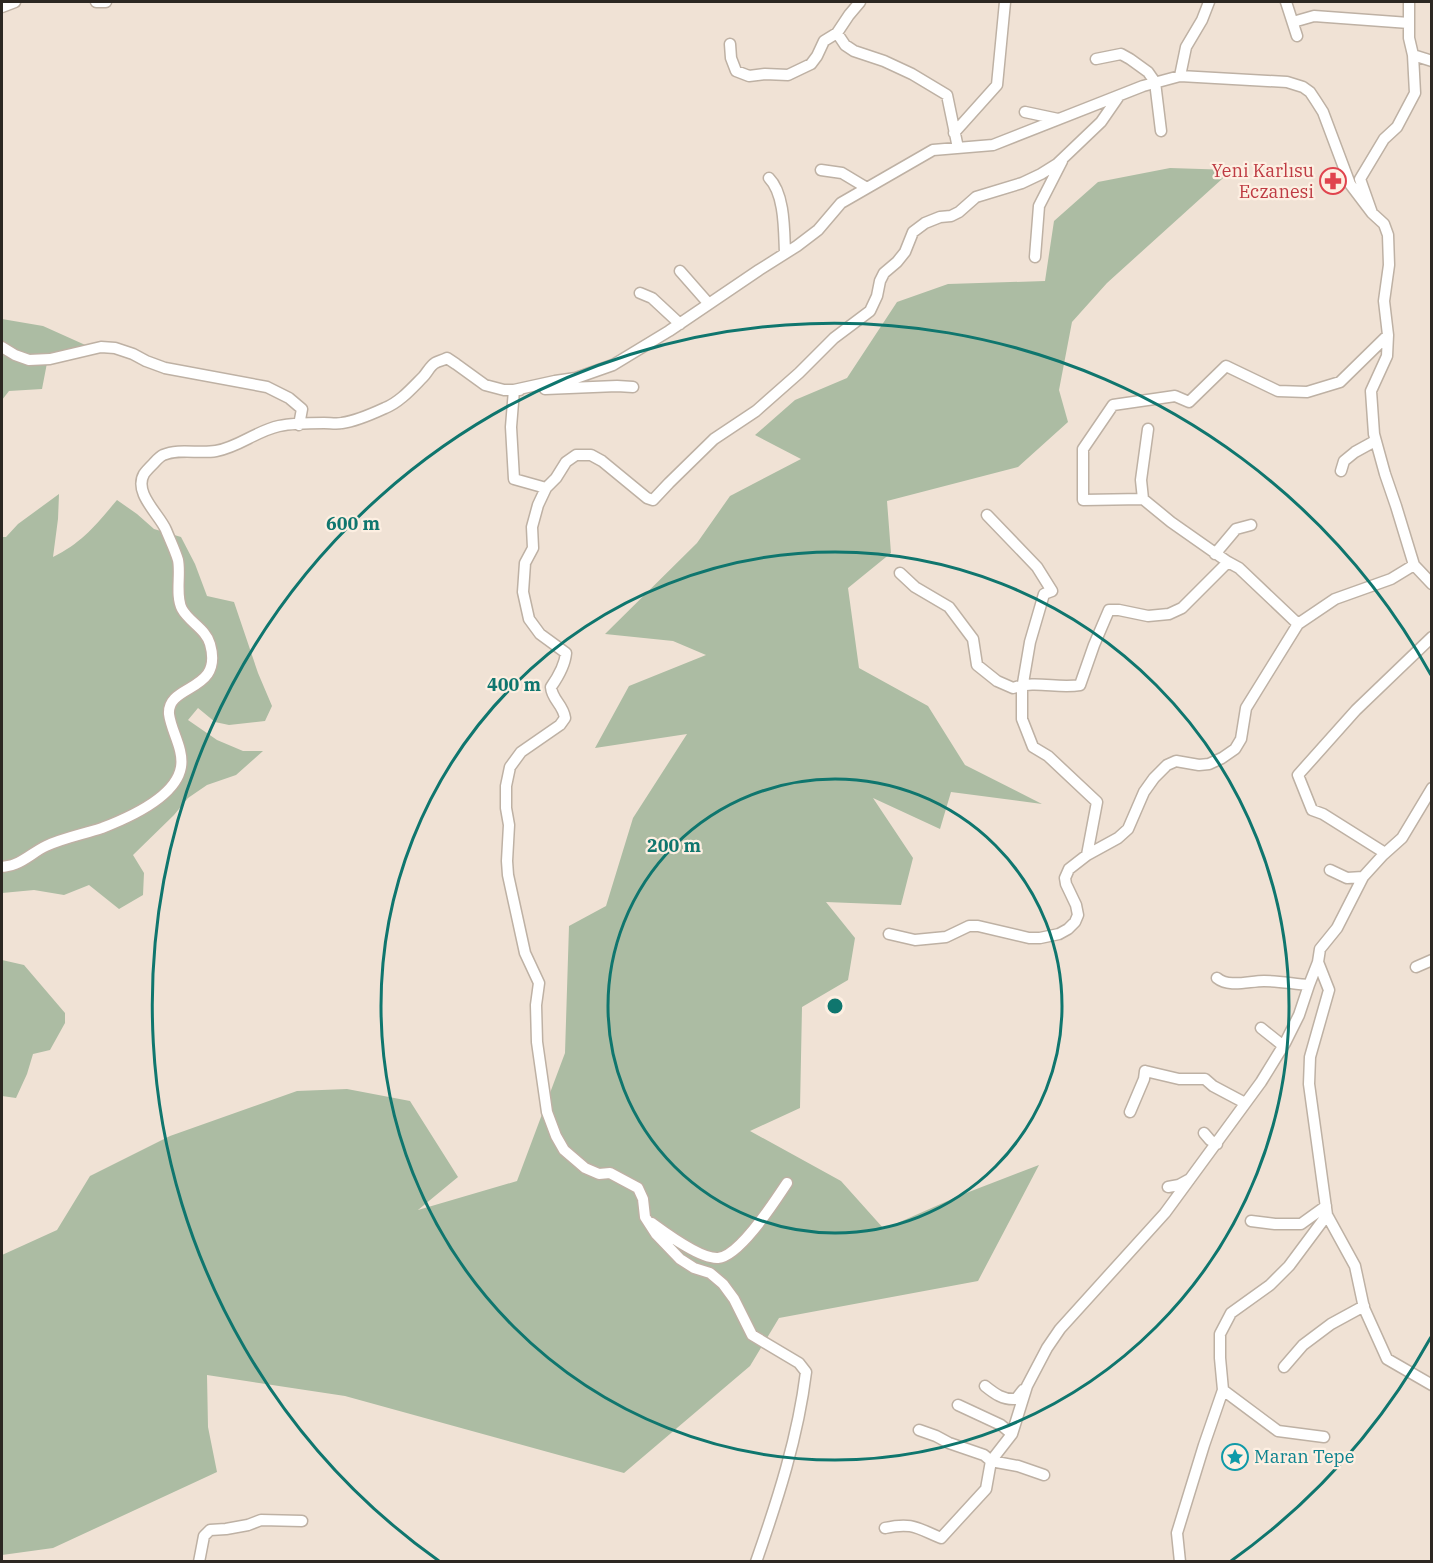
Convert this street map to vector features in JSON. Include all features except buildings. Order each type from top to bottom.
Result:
[{"type":"street","points":[[2,7],[15,2]]},
{"type":"street","points":[[96,2],[106,2]]},
{"type":"street","points":[[730,44],[731,58],[736,71],[749,76],[788,75],[811,64],[824,41],[837,33],[860,2]]},
{"type":"street","points":[[954,133],[997,85],[1005,2]]},
{"type":"street","points":[[1180,76],[1186,46],[1210,2]]},
{"type":"street","points":[[1286,2],[1297,36]]},
{"type":"street","points":[[1372,213],[1360,179],[1384,139],[1397,127],[1415,93],[1413,55],[1409,38],[1409,2]]},
{"type":"street","points":[[1293,22],[1314,16],[1409,23]]},
{"type":"street","points":[[837,33],[845,45],[854,51],[893,65],[947,94],[958,148]]},
{"type":"street","points":[[1096,58],[1120,54],[1148,72],[1155,82],[1161,131]]},
{"type":"street","points":[[1413,55],[1431,60]]},
{"type":"street","points":[[514,390],[576,378],[613,365],[680,324],[797,246],[818,230],[841,203],[933,150],[993,145],[1155,82],[1180,76],[1287,82],[1310,92],[1323,112],[1350,184],[1372,213],[1384,224],[1388,236],[1389,265],[1384,300],[1388,335],[1387,356],[1371,390],[1372,420],[1375,441],[1414,566],[1431,584]]},
{"type":"street","points":[[756,1562],[793,1443],[806,1372],[799,1363],[752,1335],[734,1299],[723,1284],[710,1273],[694,1268],[680,1259],[656,1234],[645,1217],[643,1199],[638,1188],[610,1173],[599,1174],[585,1168],[564,1150],[547,1112],[537,1042],[536,1005],[539,983],[525,953],[507,861],[509,825],[506,786],[510,767],[521,752],[560,725],[565,718],[564,710],[552,695],[551,687],[558,677],[566,653],[540,634],[529,619],[523,592],[525,563],[533,548],[532,527],[546,488],[556,478],[566,462],[576,455],[591,455],[603,461],[647,498],[653,500],[714,439],[756,411],[834,338],[870,311],[884,273],[905,252],[913,232],[924,223],[959,212],[976,197],[1022,183],[1057,164],[1101,122],[1119,96]]},
{"type":"street","points":[[1025,112],[1059,119]]},
{"type":"street","points":[[1035,257],[1039,206],[1066,155]]},
{"type":"street","points":[[821,170],[842,173],[867,188]]},
{"type":"street","points":[[769,178],[775,184],[782,212],[785,253]]},
{"type":"street","points":[[680,271],[709,304]]},
{"type":"street","points":[[640,293],[652,298],[680,324]]},
{"type":"street","points":[[1298,624],[1239,568],[1215,554],[1143,499],[1083,500],[1083,449],[1113,405],[1175,396],[1189,402],[1226,366],[1278,391],[1307,392],[1340,382],[1388,335]]},
{"type":"street","points":[[2,347],[29,360],[50,359],[101,347],[115,348],[165,368],[267,387],[289,398],[302,409],[298,425]]},
{"type":"street","points":[[2,867],[14,865],[46,846],[104,827],[137,812],[170,789],[178,777],[182,765],[169,714],[170,705],[173,699],[199,684],[208,674],[212,662],[212,650],[210,640],[183,611],[180,603],[178,562],[164,526],[146,499],[142,484],[143,475],[161,455],[174,452],[216,451],[237,445],[258,433],[281,426],[341,424],[361,418],[387,407],[404,396],[434,363],[447,358],[485,385],[504,390],[633,387]]},
{"type":"street","points":[[514,390],[511,427],[514,479],[546,488]]},
{"type":"street","points":[[1143,499],[1141,480],[1148,429]]},
{"type":"street","points":[[1341,471],[1344,461],[1375,441]]},
{"type":"street","points":[[987,514],[1037,567],[1052,591],[1044,594],[1032,632],[1022,690],[1022,719],[1033,747],[1048,756],[1097,802],[1087,855]]},
{"type":"street","points":[[1215,554],[1236,529],[1251,525]]},
{"type":"street","points":[[900,573],[915,587],[949,607],[973,639],[977,665],[997,681],[1013,688],[1024,684],[1080,685],[1109,610],[1148,616],[1169,614],[1182,608],[1228,562]]},
{"type":"street","points":[[889,934],[915,940],[946,937],[969,926],[978,926],[1029,938],[1040,938],[1068,930],[1078,915],[1066,884],[1065,878],[1069,869],[1087,855],[1118,838],[1128,829],[1144,792],[1167,765],[1176,761],[1199,765],[1209,764],[1235,749],[1241,739],[1246,708],[1298,624],[1335,599],[1391,579],[1414,566]]},
{"type":"street","points":[[1385,853],[1323,814],[1312,810],[1298,775],[1356,710],[1431,637]]},
{"type":"street","points":[[986,1386],[999,1397],[1016,1400],[1027,1386],[1060,1329],[1165,1213],[1261,1082],[1299,1015],[1318,962],[1320,948],[1337,928],[1363,877],[1402,838],[1431,788]]},
{"type":"street","points":[[1330,870],[1347,878],[1363,877]]},
{"type":"street","points":[[1416,967],[1431,960]]},
{"type":"street","points":[[1318,962],[1329,990],[1310,1057],[1309,1084],[1326,1210],[1355,1266],[1364,1306],[1387,1359],[1431,1385]]},
{"type":"street","points":[[1217,978],[1222,982],[1233,983],[1263,981],[1308,985]]},
{"type":"street","points":[[1261,1028],[1281,1044],[1285,1043]]},
{"type":"street","points":[[1130,1113],[1145,1071],[1179,1079],[1205,1079],[1245,1102]]},
{"type":"street","points":[[1204,1132],[1216,1144]]},
{"type":"street","points":[[1168,1187],[1179,1185],[1190,1179]]},
{"type":"street","points":[[645,1217],[672,1238],[698,1253],[718,1258],[732,1252],[747,1238],[787,1183]]},
{"type":"street","points":[[1251,1221],[1300,1224],[1326,1210]]},
{"type":"street","points":[[1180,1562],[1178,1533],[1223,1390],[1220,1334],[1231,1313],[1270,1285],[1289,1266],[1326,1210]]},
{"type":"street","points":[[1284,1367],[1303,1345],[1331,1324],[1364,1306]]},
{"type":"street","points":[[885,1528],[902,1524],[916,1526],[941,1538],[986,1489],[991,1461],[1012,1434],[1027,1386]]},
{"type":"street","points":[[1223,1390],[1278,1431],[1324,1437]]},
{"type":"street","points":[[958,1405],[1001,1425],[1012,1434]]},
{"type":"street","points":[[918,1430],[984,1455],[991,1461],[1018,1466],[1044,1475]]},
{"type":"street","points":[[199,1562],[204,1536],[210,1530],[248,1525],[261,1520],[302,1521]]},
{"type":"green space","points":[[1170,168],[1232,170],[1107,283],[1072,322],[1059,390],[1068,422],[1018,467],[887,501],[891,553],[848,588],[859,668],[928,706],[965,765],[1042,804],[951,792],[940,829],[873,798],[913,858],[901,905],[826,902],[855,938],[848,980],[802,1007],[800,1108],[750,1131],[841,1181],[884,1229],[961,1195],[1039,1165],[978,1281],[779,1318],[750,1366],[624,1473],[345,1396],[207,1375],[208,1427],[217,1472],[53,1548],[2,1555],[2,1255],[57,1230],[90,1176],[170,1136],[297,1091],[347,1089],[410,1101],[458,1177],[418,1210],[517,1181],[565,1053],[569,926],[606,906],[633,818],[687,734],[595,748],[629,686],[706,655],[673,641],[605,634],[697,543],[730,496],[801,459],[755,435],[795,400],[847,378],[897,302],[948,284],[1045,281],[1054,221],[1098,182]]},
{"type":"green space","points":[[2,319],[43,326],[92,348],[47,363],[42,389],[9,391],[2,400]]},
{"type":"green space","points":[[59,494],[53,557],[81,539],[117,500],[154,529],[181,537],[195,564],[207,596],[234,602],[258,673],[272,706],[265,721],[229,725],[215,722],[198,708],[188,720],[217,740],[243,751],[263,751],[236,775],[207,785],[188,798],[133,855],[144,873],[143,895],[119,909],[89,885],[64,895],[34,890],[2,893],[2,537],[6,537],[18,524]]},
{"type":"green space","points":[[2,960],[24,965],[65,1013],[65,1023],[50,1050],[33,1054],[16,1098],[2,1096]]},
{"type":"place","name":"Yeni Karlısu Eczanesi","points":[[1333,181]]},
{"type":"place","name":"Maran Tepe","points":[[1235,1457]]}]
